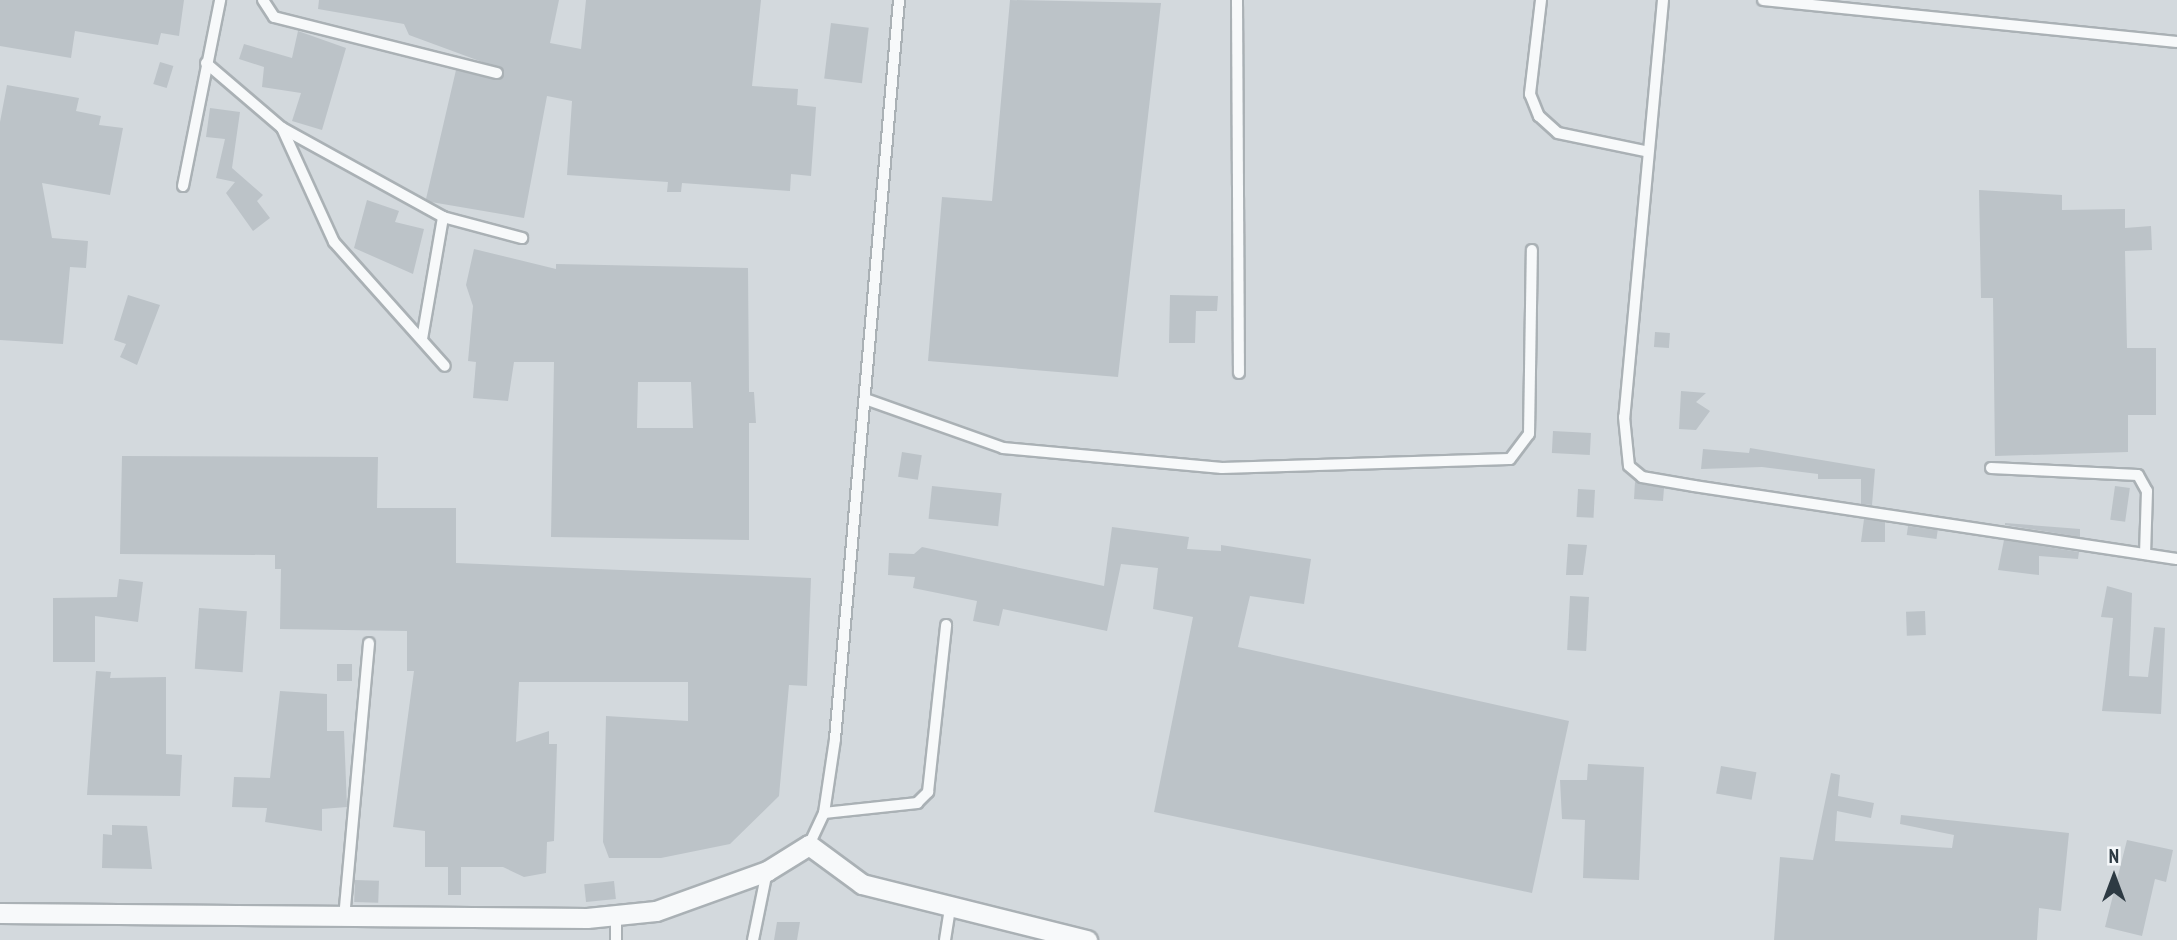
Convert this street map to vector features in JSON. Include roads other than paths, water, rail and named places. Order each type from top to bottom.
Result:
[{"type":"street","points":[[0,914],[344,920],[616,915],[656,911],[767,871],[809,845],[862,884],[1087,940]]},
{"type":"lane","points":[[183,186],[220,0]]},
{"type":"lane","points":[[263,0],[274,17],[497,73]]},
{"type":"lane","points":[[809,845],[824,813],[865,398],[899,0]]},
{"type":"lane","points":[[1237,0],[1239,373]]},
{"type":"lane","points":[[1541,0],[1530,94],[1539,116],[1558,133],[1645,151]]},
{"type":"lane","points":[[1663,0],[1645,151],[1623,451],[1642,477],[2177,559]]},
{"type":"lane","points":[[1763,0],[2177,42]]},
{"type":"lane","points":[[206,63],[282,128],[443,217],[522,239]]},
{"type":"lane","points":[[282,128],[334,242],[445,366]]},
{"type":"lane","points":[[422,339],[443,217]]},
{"type":"lane","points":[[865,398],[1003,448],[1222,468],[1510,458],[1530,434],[1532,250]]},
{"type":"lane","points":[[1992,468],[2138,475],[2147,491],[2145,554]]},
{"type":"lane","points":[[824,813],[917,803],[928,792],[946,625]]},
{"type":"lane","points":[[344,920],[369,643]]},
{"type":"lane","points":[[753,940],[767,871]]},
{"type":"lane","points":[[945,940],[950,908]]},
{"type":"lane","points":[[616,915],[616,940]]}]
